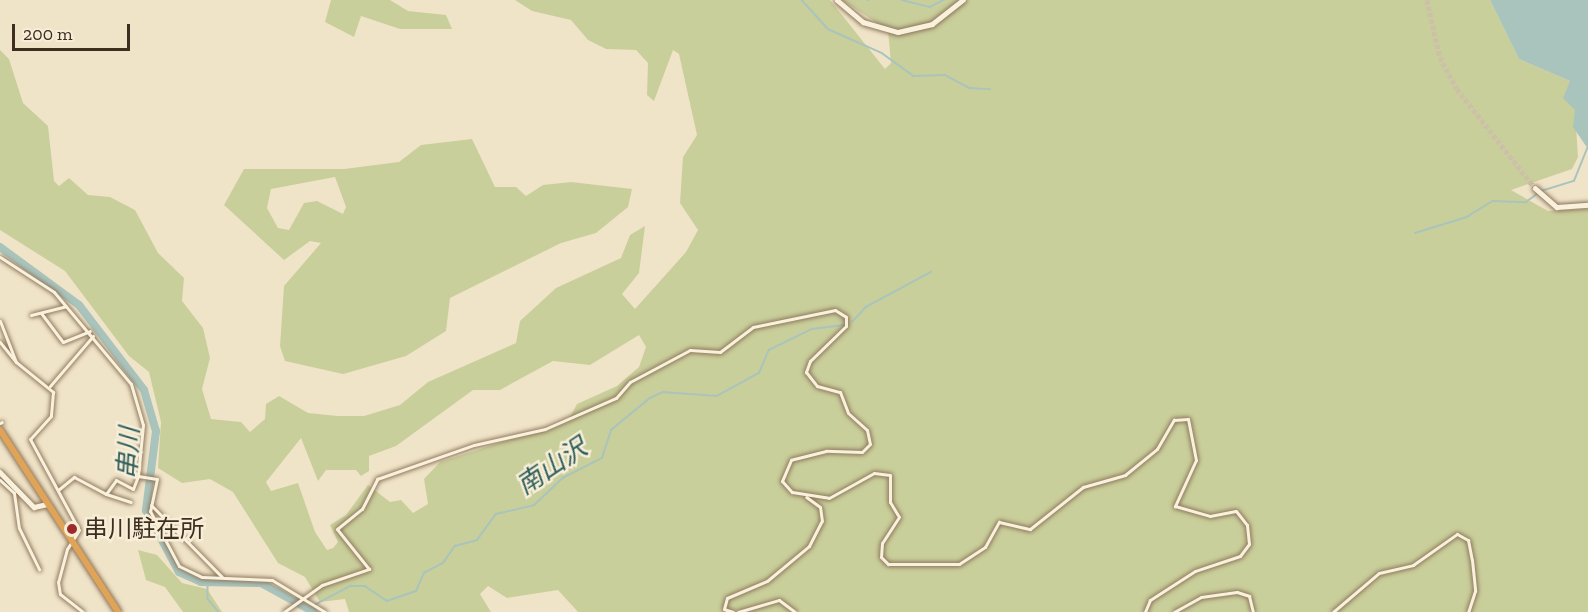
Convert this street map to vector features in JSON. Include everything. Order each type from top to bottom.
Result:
[{"type":"highway","points":[[0,430],[118,612]]},
{"type":"street","points":[[837,0],[863,22],[898,32],[932,24],[963,0]]},
{"type":"street","points":[[1536,189],[1545,198],[1562,208],[1588,205]]},
{"type":"street","points":[[0,257],[30,272],[90,331],[123,373],[139,405],[139,476],[133,489],[116,480],[106,494]]},
{"type":"street","points":[[31,315],[66,306]]},
{"type":"street","points":[[41,313],[63,342],[90,331]]},
{"type":"street","points":[[284,612],[301,598],[344,574],[369,568],[337,529],[364,505],[377,479],[474,445],[545,429],[615,398],[657,368],[694,349],[720,352],[748,329],[787,315],[844,314],[846,326],[810,361],[806,372],[817,386],[840,392],[848,413],[867,429],[870,444],[862,452],[834,450],[791,460],[782,481],[820,507],[821,526],[793,562],[727,598],[723,607],[733,612]]},
{"type":"street","points":[[0,321],[16,362]]},
{"type":"street","points":[[83,612],[60,594],[58,582],[79,530],[30,439],[51,417],[50,386],[93,336]]},
{"type":"street","points":[[0,342],[16,362],[50,386]]},
{"type":"street","points":[[801,494],[831,497],[874,473],[886,472],[892,480],[890,501],[899,517],[882,541],[882,560],[956,565],[985,547],[999,522],[1030,529],[1083,487],[1125,475],[1157,449],[1174,420],[1187,418],[1196,460],[1175,506],[1210,516],[1236,511],[1247,525],[1249,544],[1240,556],[1195,571],[1150,600],[1145,612]]},
{"type":"street","points":[[0,472],[34,507],[47,504]]},
{"type":"street","points":[[139,476],[155,477],[151,505],[182,569],[222,577],[266,578],[325,612]]},
{"type":"street","points":[[58,490],[74,477],[106,494],[131,502]]},
{"type":"street","points":[[0,480],[14,493],[19,528],[39,569]]},
{"type":"street","points":[[151,505],[222,577]]},
{"type":"street","points":[[1333,612],[1379,573],[1413,565],[1457,534],[1468,540],[1472,560],[1475,591],[1468,612]]},
{"type":"street","points":[[1174,612],[1201,597],[1237,592],[1249,596],[1253,612]]},
{"type":"street","points":[[738,612],[779,600],[795,612]]},
{"type":"green space","points":[[331,0],[390,0],[408,11],[446,15],[452,29],[400,29],[361,16],[354,37],[325,22]]},
{"type":"green space","points":[[515,0],[830,0],[885,69],[891,63],[888,30],[842,0],[1490,0],[1519,59],[1570,81],[1575,110],[1578,157],[1572,169],[1511,190],[1548,211],[1588,209],[1588,612],[578,612],[558,590],[507,598],[488,586],[480,594],[491,612],[349,612],[345,599],[320,602],[305,577],[278,563],[233,492],[210,479],[182,483],[158,468],[161,422],[149,372],[129,356],[65,271],[0,230],[0,50],[9,59],[23,103],[48,126],[54,181],[59,186],[69,178],[88,195],[110,197],[135,210],[158,253],[184,278],[182,301],[203,328],[210,358],[202,389],[211,419],[241,422],[250,432],[265,419],[266,404],[279,396],[308,413],[338,416],[364,416],[400,405],[428,382],[516,343],[520,321],[556,288],[621,258],[630,235],[645,226],[639,273],[622,294],[635,309],[686,252],[698,230],[680,203],[683,157],[697,135],[679,54],[673,50],[654,101],[647,95],[648,63],[636,50],[606,49],[588,40],[571,20],[532,11]],"holes":[[[639,335],[646,347],[639,367],[617,386],[577,404],[568,421],[440,462],[424,479],[428,504],[413,513],[401,500],[390,502],[368,485],[346,515],[330,525],[338,542],[333,548],[327,550],[315,532],[298,483],[271,491],[266,482],[301,438],[318,481],[326,470],[356,470],[361,476],[369,471],[369,456],[396,446],[473,390],[500,390],[553,361],[590,365]]]},
{"type":"green space","points":[[472,139],[495,187],[516,187],[526,196],[543,185],[571,182],[632,189],[628,207],[596,233],[561,243],[450,298],[446,331],[406,356],[343,374],[285,361],[280,346],[284,286],[321,243],[310,241],[284,260],[224,205],[244,169],[344,169],[399,162],[421,145]],"holes":[[[335,177],[346,207],[343,214],[317,201],[304,203],[289,230],[278,228],[267,208],[271,189]]]},
{"type":"green space","points":[[138,550],[157,555],[182,583],[207,589],[222,612],[183,612],[165,587],[146,580]]},
{"type":"water","points":[[1490,0],[1588,0],[1588,149],[1573,127],[1575,110],[1563,98],[1570,81],[1519,59]]},
{"type":"waterway","points":[[802,0],[828,29],[882,53],[914,76],[945,75],[969,88],[990,89]]},
{"type":"waterway","points":[[902,0],[930,7],[944,0]]},
{"type":"waterway","points":[[1541,191],[1574,181],[1587,149]]},
{"type":"waterway","points":[[1415,233],[1467,217],[1493,201],[1526,202],[1537,194]]},
{"type":"waterway","name":"串川","points":[[0,247],[79,305],[144,390],[156,431],[146,510],[179,572],[201,582],[261,583],[314,612]]},
{"type":"waterway","name":"南山沢","points":[[852,322],[866,307],[931,272]]},
{"type":"waterway","name":"南山沢","points":[[309,608],[350,586],[365,586],[387,601],[416,591],[424,573],[443,563],[455,546],[477,540],[496,514],[534,505],[563,478],[602,458],[611,430],[650,398],[663,392],[717,396],[759,373],[769,350],[812,329],[844,325]]},
{"type":"waterway","points":[[208,582],[208,599],[219,612]]},
{"type":"tunnel","points":[[1427,0],[1440,57],[1457,89],[1535,188]]},
{"type":"place","name":"串川駐在所","points":[[72,529]]}]
